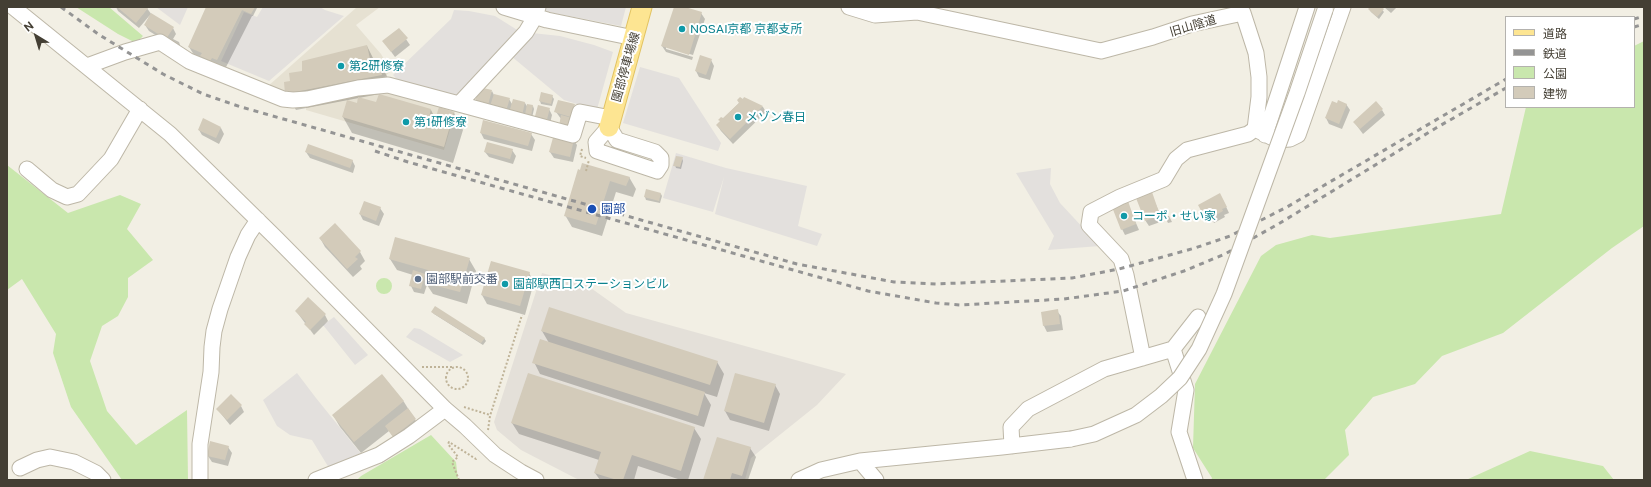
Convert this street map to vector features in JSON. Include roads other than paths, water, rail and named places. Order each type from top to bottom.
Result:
[{"type":"main road","name":"園部停車場線","points":[[610,123],[642,7]]},
{"type":"street","points":[[13,7],[170,134],[258,220],[445,409],[495,455],[536,480]]},
{"type":"street","points":[[504,7],[537,12],[634,38]]},
{"type":"street","name":"旧山陰道","points":[[849,7],[875,16],[917,12],[1101,51],[1244,10],[1256,53],[1259,77],[1260,132]]},
{"type":"street","points":[[1260,132],[1307,7]]},
{"type":"street","points":[[1143,358],[1126,275],[1121,259],[1089,225],[1091,212],[1120,197],[1164,179],[1176,159],[1187,150],[1260,132],[1277,140],[1290,139],[1298,135],[1343,7]]},
{"type":"street","points":[[798,480],[821,470],[860,461],[1012,446],[1070,439],[1094,434],[1136,415],[1161,396],[1180,378],[1199,349],[1224,294],[1297,93],[1325,9]]},
{"type":"street","points":[[459,104],[526,32],[537,12]]},
{"type":"street","points":[[87,66],[125,52],[160,42],[189,61],[283,99],[307,99],[358,88],[388,85],[573,135],[580,112],[610,123]]},
{"type":"street","points":[[27,169],[52,190],[67,197],[78,194],[111,159],[140,109]]},
{"type":"street","points":[[200,480],[200,444],[211,372],[214,331],[238,257],[248,235],[258,220]]},
{"type":"street","points":[[1012,446],[1011,427],[1028,409],[1104,369],[1173,348],[1184,337],[1198,317]]},
{"type":"street","points":[[1173,348],[1186,390],[1180,432],[1195,480]]},
{"type":"street","points":[[316,480],[379,455],[409,436],[445,409]]},
{"type":"street","points":[[20,468],[37,460],[50,457],[74,462],[96,473],[103,480]]},
{"type":"street","points":[[860,461],[876,480]]},
{"type":"railway","points":[[61,7],[98,34],[163,74],[203,94],[241,107],[797,264],[894,282],[936,284],[1072,278],[1119,269],[1195,248],[1230,236],[1287,207],[1505,80]]},
{"type":"railway","points":[[1635,19],[1644,16]]},
{"type":"railway","points":[[1635,27],[1644,24]]},
{"type":"railway","points":[[375,151],[408,162],[868,291],[936,303],[960,305],[1064,299],[1123,291],[1184,271],[1225,254],[1280,223],[1436,128],[1505,89]]},
{"type":"place","name":"NOSAI京都 京都支所","points":[[682,29]]},
{"type":"place","name":"第2研修寮","points":[[341,66]]},
{"type":"place","name":"メゾン春日","points":[[738,117]]},
{"type":"place","name":"第1研修寮","points":[[406,122]]},
{"type":"place","name":"園部","points":[[592,209]]},
{"type":"place","name":"コーポ・せい家","points":[[1124,216]]},
{"type":"place","name":"園部駅前交番","points":[[418,279]]},
{"type":"place","name":"園部駅西口ステーションビル","points":[[505,284]]}]
